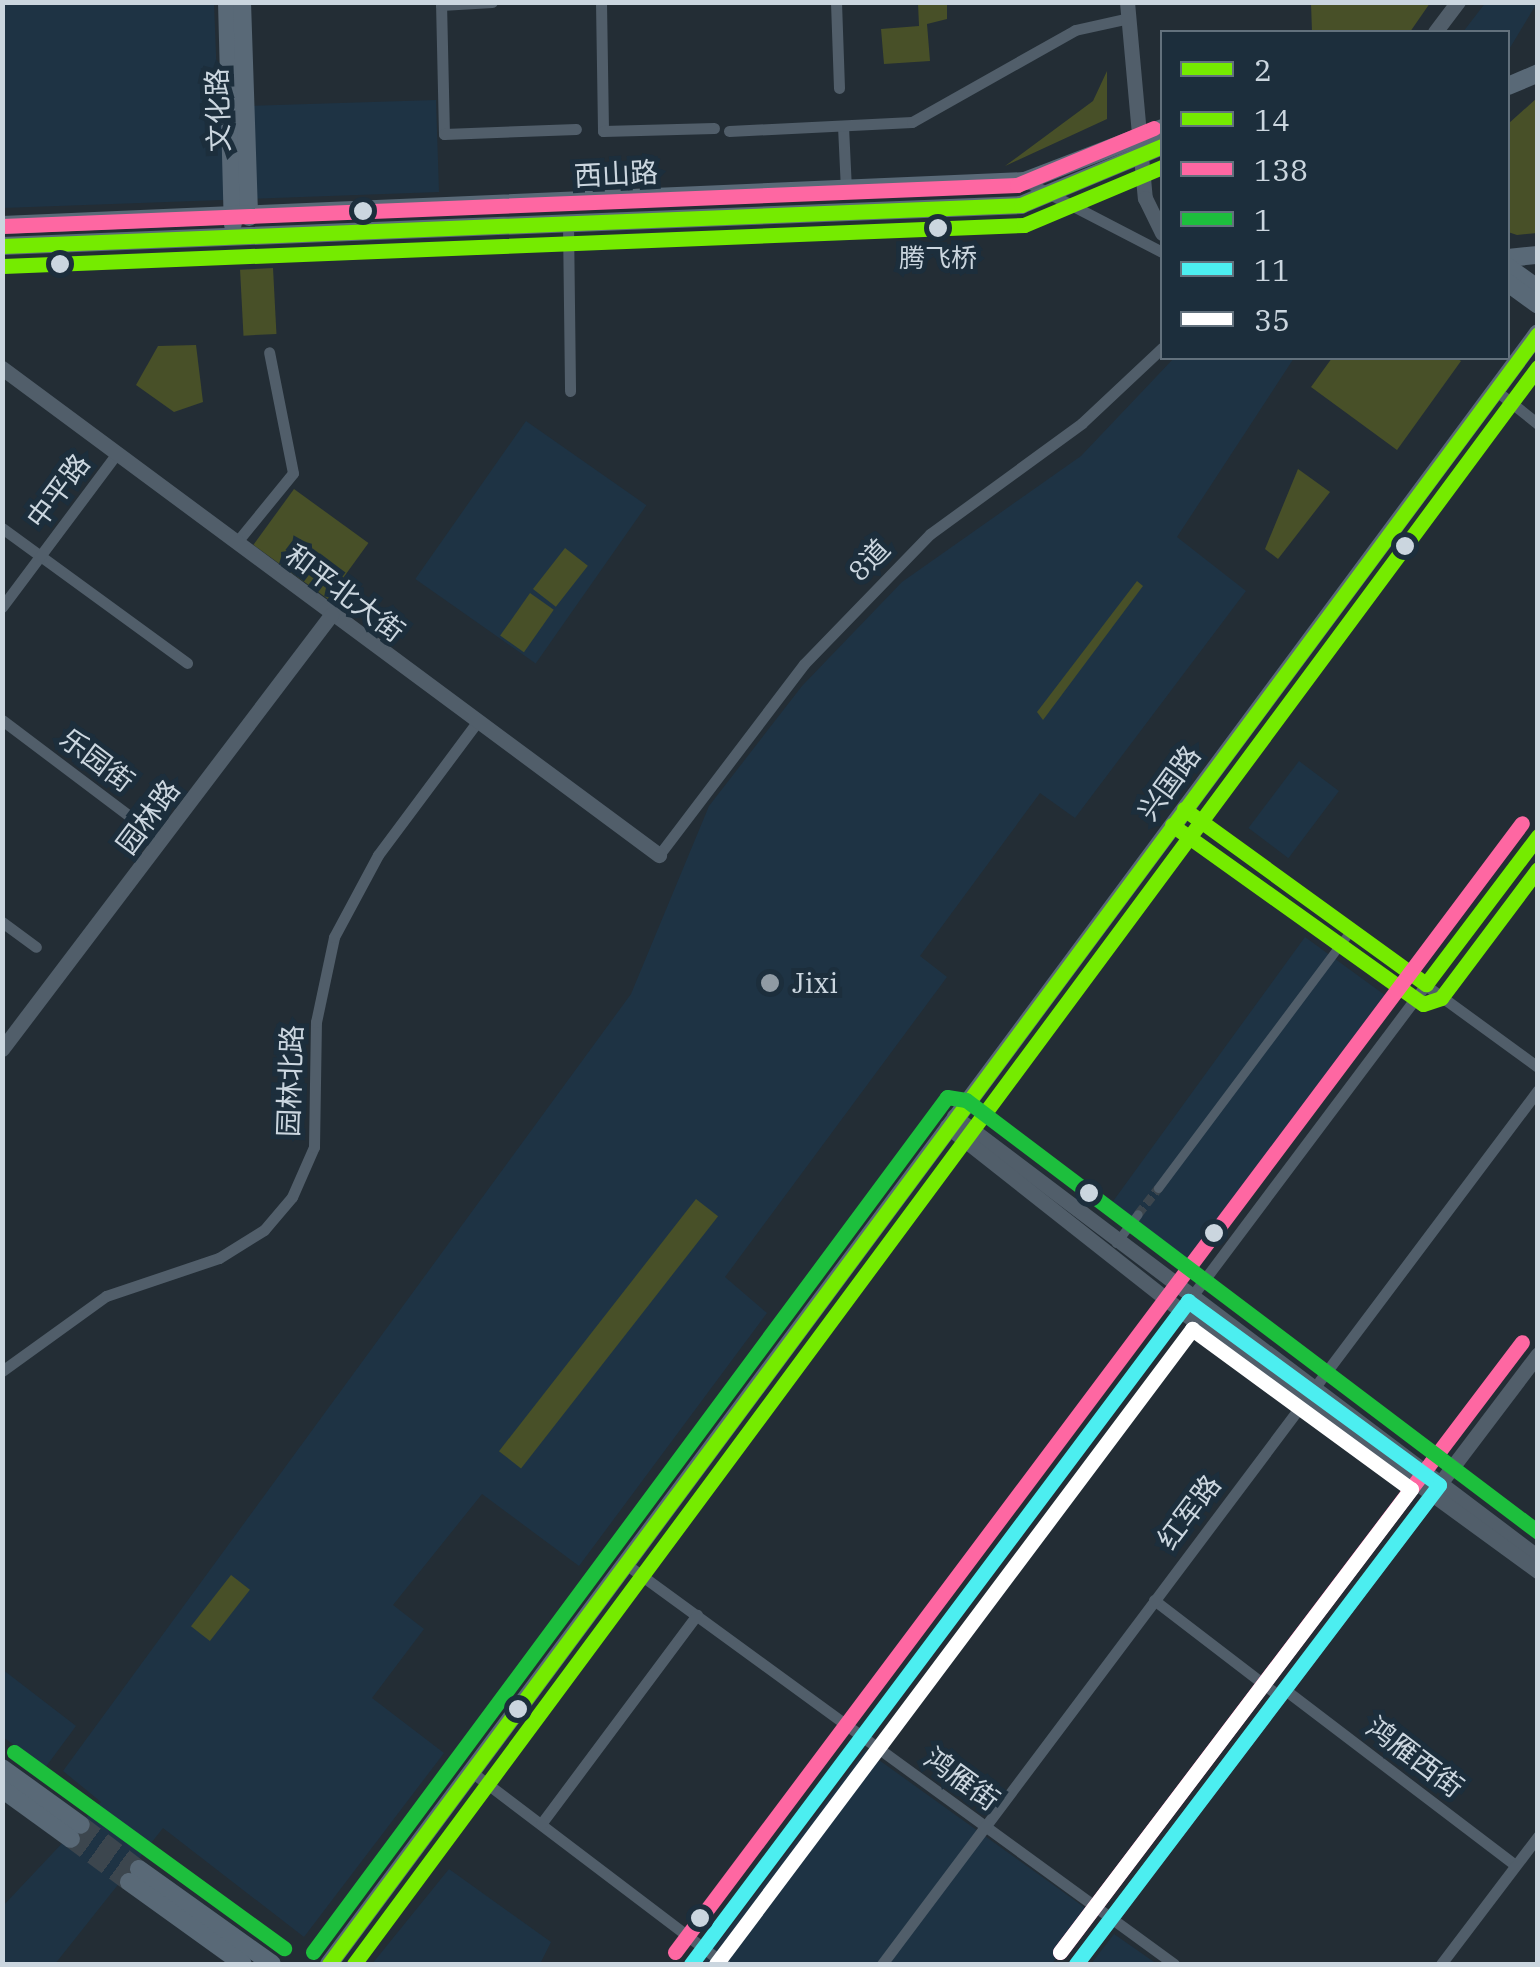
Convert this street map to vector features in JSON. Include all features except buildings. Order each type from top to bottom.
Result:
[{"type":"main road","name":"文化路","points":[[227,2],[238,226]]},
{"type":"main road","name":"文化路","points":[[238,226],[242,2]]},
{"type":"main road","points":[[1510,85],[1538,73]]},
{"type":"main road","name":"西山路","points":[[2,226],[568,223],[1022,205],[1051,196],[1150,144]]},
{"type":"main road","name":"西山路","points":[[2,246],[238,226],[1025,181],[1150,144]]},
{"type":"main road","points":[[1510,258],[1538,255]]},
{"type":"main road","points":[[1510,268],[1538,289]]},
{"type":"main road","points":[[1510,284],[1538,305]]},
{"type":"main road","name":"兴国路","points":[[623,1562],[1494,389],[1512,357],[1538,332]]},
{"type":"main road","points":[[328,1964],[623,1562]]},
{"type":"main road","points":[[2,1768],[76,1832],[2,1788]]},
{"type":"main road","points":[[243,1964],[134,1875],[272,1964]]},
{"type":"street","points":[[492,2],[441,4],[444,134],[576,130]]},
{"type":"street","points":[[600,2],[604,131],[714,128]]},
{"type":"street","points":[[836,2],[838,88]]},
{"type":"street","points":[[1436,30],[1458,2]]},
{"type":"street","points":[[728,131],[923,118],[1074,30],[1128,10],[1150,144],[1145,198],[1160,229]]},
{"type":"street","points":[[844,126],[846,190]]},
{"type":"street","points":[[1025,181],[1160,251]]},
{"type":"street","points":[[568,223],[570,391]]},
{"type":"street","name":"8道","points":[[659,856],[804,664],[930,534],[1082,423],[1160,350]]},
{"type":"street","points":[[236,543],[293,473],[268,352]]},
{"type":"street","name":"和平北大街","points":[[3,369],[659,856]]},
{"type":"street","points":[[1494,389],[1538,424]]},
{"type":"street","name":"中平路","points":[[2,606],[117,453]]},
{"type":"street","points":[[2,528],[187,663]]},
{"type":"street","name":"园林路","points":[[2,1049],[331,614]]},
{"type":"street","name":"乐园街","points":[[2,720],[162,840]]},
{"type":"street","name":"园林北路","points":[[2,1372],[106,1296],[219,1258],[264,1230],[292,1197],[314,1147],[316,1018],[334,937],[370,867],[477,722]]},
{"type":"street","points":[[1184,809],[1538,1067]]},
{"type":"street","points":[[692,1964],[1538,835]]},
{"type":"street","points":[[2,922],[36,947]]},
{"type":"street","points":[[1158,1188],[1351,930]]},
{"type":"street","name":"红军路","points":[[882,1964],[1538,1090]]},
{"type":"street","points":[[951,1121],[1116,1244],[1185,1306]]},
{"type":"street","points":[[951,1121],[1185,1306],[1436,1489],[1538,1557]]},
{"type":"street","points":[[1116,1244],[1138,1214]]},
{"type":"street","points":[[1076,1964],[1538,1354]]},
{"type":"street","points":[[1436,1489],[1538,1571]]},
{"type":"street","name":"鸿雁街","points":[[623,1562],[1174,1964]]},
{"type":"street","name":"鸿雁西街","points":[[1154,1600],[1516,1865]]},
{"type":"street","points":[[541,1824],[696,1615]]},
{"type":"street","points":[[469,1770],[724,1964]]},
{"type":"street","points":[[1441,1964],[1538,1836]]},
{"type":"shaded area","points":[[1486,2],[1537,3],[1510,48],[1510,30],[1465,30]]},
{"type":"shaded area","points":[[3,3],[214,3],[218,107],[436,100],[439,192],[3,208]]},
{"type":"shaded area","points":[[1172,360],[1293,360],[1177,537],[1246,591],[1075,818],[1040,793],[920,956],[947,977],[725,1277],[767,1313],[579,1566],[482,1494],[393,1605],[424,1629],[372,1698],[444,1753],[304,1937],[163,1828],[55,1964],[3,1964],[2,1907],[101,1802],[63,1771],[631,994],[709,806],[802,686],[902,582],[1081,456]]},
{"type":"shaded area","points":[[526,421],[646,505],[536,663],[415,579]]},
{"type":"shaded area","points":[[1299,761],[1339,791],[1288,858],[1248,828]]},
{"type":"shaded area","points":[[1305,937],[1390,999],[1197,1265],[1112,1203]]},
{"type":"shaded area","points":[[2,1669],[76,1726],[45,1768],[3,1737]]},
{"type":"shaded area","points":[[865,1750],[1091,1912],[1052,1964],[702,1964]]},
{"type":"shaded area","points":[[449,1869],[551,1942],[540,1964],[372,1964]]},
{"type":"shaded area","points":[[1114,1934],[1157,1964],[1091,1964]]},
{"type":"green space","points":[[918,3],[947,3],[947,19],[927,24],[930,61],[884,64],[881,29],[919,26]]},
{"type":"green space","points":[[1311,3],[1430,3],[1411,30],[1312,30]]},
{"type":"green space","points":[[1107,71],[1107,119],[1005,166],[1093,101]]},
{"type":"green space","points":[[1537,98],[1537,233],[1510,233],[1510,122]]},
{"type":"green space","points":[[273,268],[276,334],[243,336],[240,270]]},
{"type":"green space","points":[[196,345],[203,402],[174,412],[136,385],[158,346]]},
{"type":"green space","points":[[1331,360],[1461,361],[1397,450],[1311,387]]},
{"type":"green space","points":[[1298,469],[1330,492],[1278,559],[1265,549]]},
{"type":"green space","points":[[294,489],[368,543],[328,599],[253,545]]},
{"type":"green space","points":[[565,548],[588,566],[556,607],[533,589]]},
{"type":"green space","points":[[1137,581],[1143,586],[1043,720],[1037,712]]},
{"type":"green space","points":[[530,593],[554,610],[524,652],[500,636]]},
{"type":"green space","points":[[696,1199],[718,1216],[521,1468],[499,1451]]},
{"type":"green space","points":[[231,1575],[250,1590],[210,1641],[191,1626]]},
{"type":"tunnel","points":[[1138,1214],[1158,1188]]},
{"type":"tunnel","points":[[81,1825],[139,1869]]},
{"type":"tunnel","points":[[71,1839],[129,1882]]},
{"type":"transit line","name":"138","points":[[2,226],[1017,185],[1154,128]]},
{"type":"transit line","name":"2","points":[[2,246],[1021,205],[1160,147]]},
{"type":"transit line","name":"14","points":[[3,266],[1024,225],[1160,168]]},
{"type":"transit line","name":"2","points":[[329,1964],[1538,334]]},
{"type":"transit line","name":"14","points":[[354,1964],[1538,367]]},
{"type":"transit line","name":"2","points":[[1184,809],[1426,984],[1538,836]]},
{"type":"transit line","name":"138","points":[[675,1952],[1522,823]]},
{"type":"transit line","name":"14","points":[[1172,825],[1423,1004],[1441,998],[1538,869]]},
{"type":"transit line","name":"1","points":[[313,1952],[947,1097],[966,1100],[1538,1532]]},
{"type":"transit line","name":"11","points":[[691,1964],[1188,1301],[1439,1485],[1076,1964]]},
{"type":"transit line","name":"35","points":[[716,1964],[1192,1329],[1411,1489],[1060,1952]]},
{"type":"transit line","name":"138","points":[[1060,1952],[1522,1342]]},
{"type":"transit line","name":"1","points":[[14,1752],[284,1948]]},
{"type":"place","name":"腾飞桥","points":[[938,228]]},
{"type":"place","name":"Jixi","points":[[770,983]]}]
